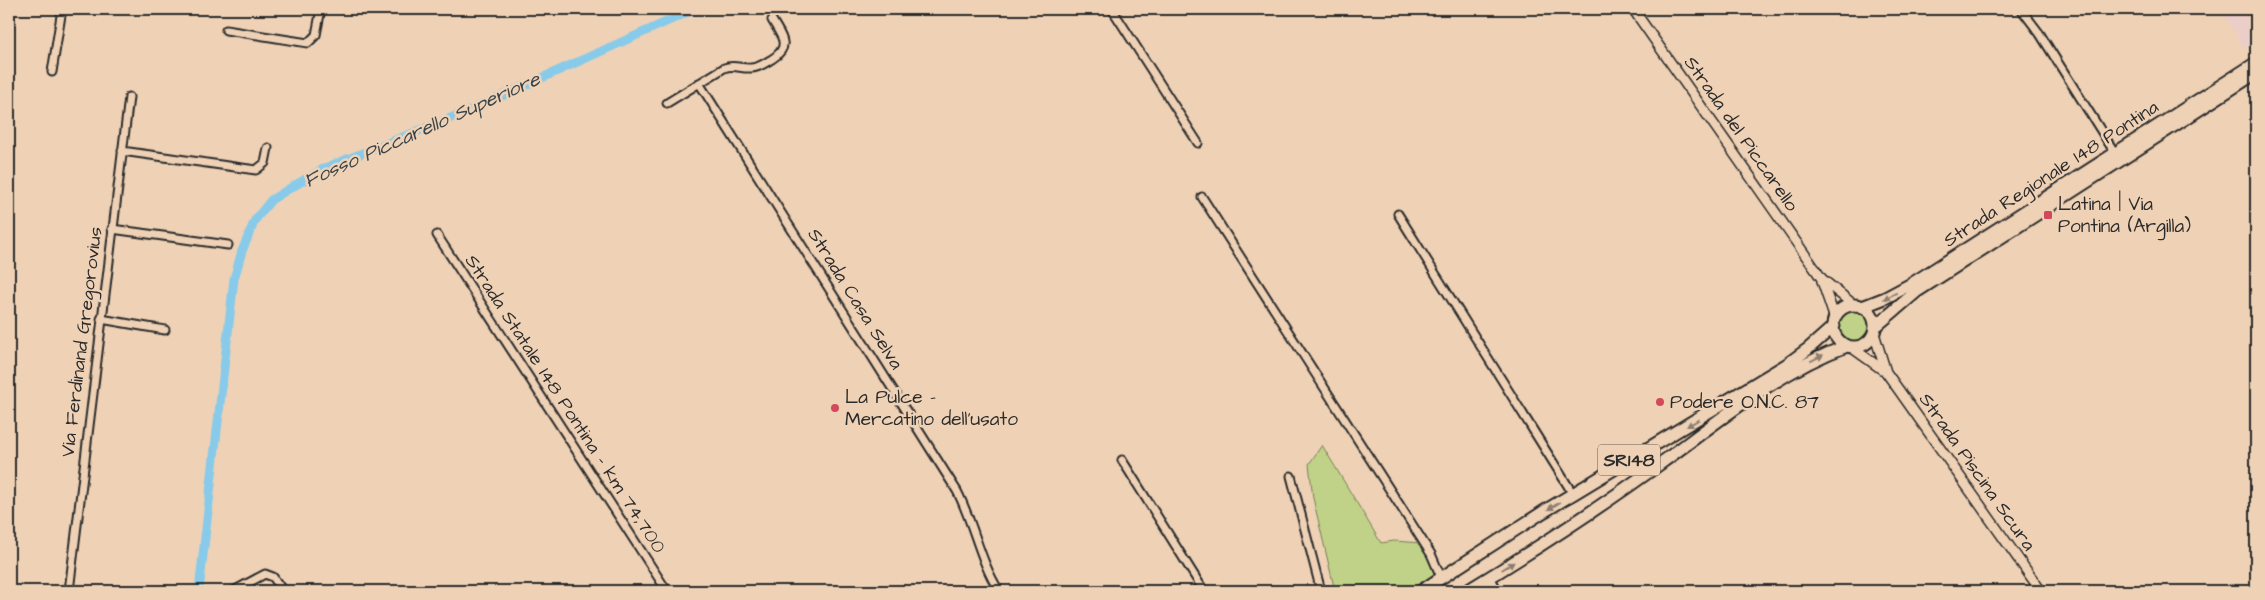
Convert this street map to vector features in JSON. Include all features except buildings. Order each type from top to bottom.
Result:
[{"type":"main road","name":"Strada Regionale 148 Pontina","points":[[1421,591],[1573,494],[1786,365],[1808,349],[1834,322],[1843,309],[1885,298],[1908,286],[2256,63]]},
{"type":"main road","name":"Strada Regionale 148 Pontina","points":[[1467,591],[1582,518],[1765,390],[1812,360],[1849,346],[1866,344],[1875,330],[1916,292],[2256,73]]},
{"type":"main road","points":[[1858,306],[1872,315],[1875,330]]},
{"type":"main road","points":[[1834,322],[1837,338],[1849,346]]},
{"type":"street","points":[[52,72],[62,9]]},
{"type":"street","points":[[226,30],[302,43],[311,42],[316,35],[321,9]]},
{"type":"street","points":[[1112,9],[1198,143]]},
{"type":"street","name":"Strada del Piccarello","points":[[1633,9],[1822,279],[1858,306]]},
{"type":"street","points":[[2021,9],[2040,34],[2115,153]]},
{"type":"street","points":[[667,103],[727,66],[757,67],[780,53],[784,47],[783,40],[772,20]]},
{"type":"street","name":"Strada Casa Selva","points":[[699,84],[957,491],[965,507],[979,554],[999,591]]},
{"type":"street","name":"Via Ferdinand Gregorovius","points":[[69,591],[129,97]]},
{"type":"street","points":[[122,151],[256,170],[265,163],[268,148]]},
{"type":"street","points":[[1202,197],[1431,554],[1441,577]]},
{"type":"street","points":[[1398,214],[1573,494]]},
{"type":"street","points":[[112,229],[228,245]]},
{"type":"street","name":"Strada Statale 148 Pontina – km 74,700","points":[[437,235],[667,591]]},
{"type":"street","name":"Strada del Piccarello","points":[[1822,279],[1834,322]]},
{"type":"street","points":[[101,319],[164,330]]},
{"type":"street","name":"Strada Piscina Scura","points":[[1875,330],[1886,372]]},
{"type":"street","name":"Strada Piscina Scura","points":[[1849,346],[1886,372],[2041,591]]},
{"type":"street","points":[[1122,460],[1204,591]]},
{"type":"street","points":[[1291,476],[1321,591]]},
{"type":"street","points":[[233,591],[266,574],[273,577],[283,591]]},
{"type":"street","points":[[1490,578],[1498,591]]},
{"type":"shaded area","points":[[2220,9],[2256,9],[2256,40],[2244,48]]},
{"type":"green space","points":[[1855,310],[1862,311],[1867,315],[1871,320],[1871,334],[1867,339],[1862,343],[1855,344],[1848,343],[1843,339],[1839,334],[1838,327],[1839,320],[1843,315],[1848,311]]},
{"type":"green space","points":[[1322,445],[1381,543],[1394,541],[1421,543],[1436,572],[1410,591],[1335,591],[1313,498],[1309,464]]},
{"type":"waterway","name":"Fosso Piccarello Superiore","points":[[199,591],[234,279],[242,251],[255,220],[271,200],[325,168],[471,110],[695,9]]},
{"type":"place","name":"Latina | Via Pontina (Argilla)","points":[[2048,215]]},
{"type":"place","name":"Podere O.N.C. 87","points":[[1660,402]]},
{"type":"place","name":"La Pulce - Mercatino dell'usato","points":[[835,408]]}]
